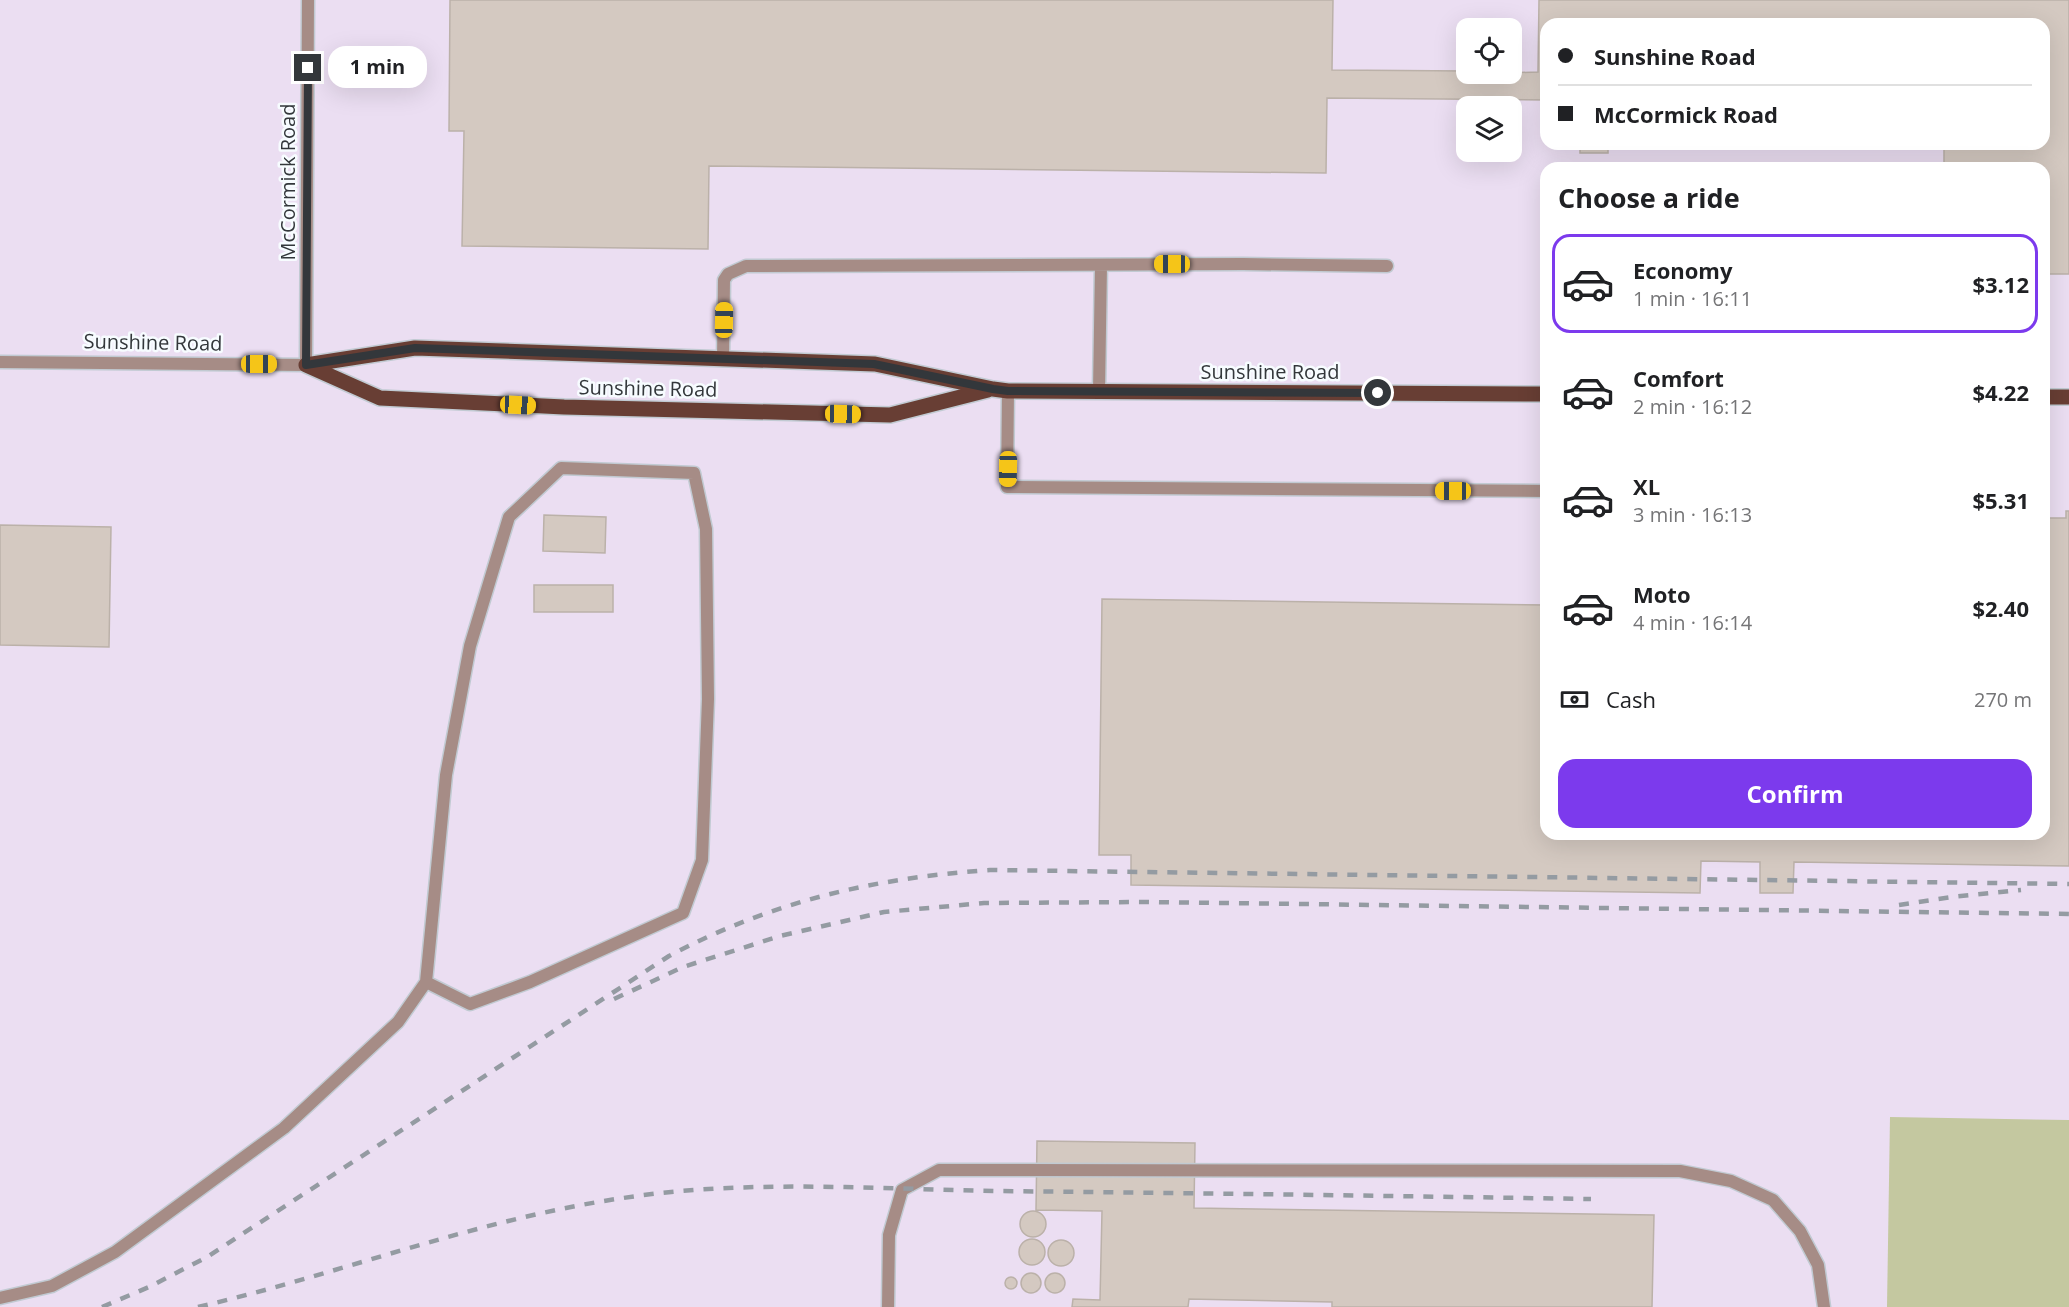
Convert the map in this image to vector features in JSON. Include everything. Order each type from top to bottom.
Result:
[{"type":"main road","name":"Sunshine Road","points":[[306,365],[415,348],[874,364],[1000,390],[1540,394]]},
{"type":"main road","name":"Sunshine Road","points":[[306,365],[380,398],[564,407],[890,415],[1000,390]]},
{"type":"main road","points":[[2050,397],[2069,397]]},
{"type":"street","name":"McCormick Road","points":[[306,365],[308,0]]},
{"type":"street","points":[[1099,391],[1101,265]]},
{"type":"street","points":[[723,360],[724,280],[728,274],[746,266],[1387,266]]},
{"type":"street","name":"Sunshine Road","points":[[0,362],[306,365]]},
{"type":"street","points":[[1000,390],[1007,487],[1540,491]]},
{"type":"street","points":[[0,1298],[52,1286],[115,1252],[284,1128],[398,1022],[426,982],[446,775],[470,646],[509,517],[561,468],[694,473],[706,529],[708,699],[702,860],[683,913],[530,982],[470,1004],[426,982]]},
{"type":"street","points":[[888,1307],[889,1235],[902,1190],[939,1170],[1680,1171],[1731,1181],[1773,1200],[1800,1231],[1818,1264],[1824,1307]]},
{"type":"shaded area","points":[[0,0],[2069,0],[2069,1307],[0,1307]]},
{"type":"green space","points":[[1890,1117],[2069,1120],[2069,1307],[1887,1307]]},
{"type":"building","points":[[450,0],[1333,0],[1332,70],[1456,71],[1456,84],[1522,84],[1522,72],[1538,72],[1539,0],[2069,0],[2069,274],[2050,274],[2050,162],[1944,162],[1944,150],[2050,150],[2050,18],[1540,18],[1540,100],[1522,100],[1522,96],[1456,96],[1456,99],[1327,98],[1326,173],[709,166],[708,249],[462,246],[464,131],[449,131]]},
{"type":"building","points":[[1580,150],[1608,150],[1608,153],[1580,153]]},
{"type":"building","points":[[2066,511],[2069,511],[2069,866],[1794,862],[1793,893],[1760,893],[1760,862],[1701,861],[1700,893],[1131,885],[1131,855],[1099,855],[1102,599],[1540,605],[1540,840],[2050,840],[2050,518],[2066,518]]},
{"type":"building","points":[[544,515],[606,517],[605,553],[543,551]]},
{"type":"building","points":[[0,525],[111,527],[109,647],[0,645]]},
{"type":"building","points":[[534,585],[613,585],[613,612],[534,612]]},
{"type":"building","points":[[1037,1141],[1195,1143],[1194,1208],[1654,1215],[1652,1307],[1332,1307],[1332,1302],[1189,1299],[1188,1307],[1072,1307],[1073,1299],[1100,1300],[1102,1211],[1036,1210]]},
{"type":"building","points":[[1033,1211],[1042,1215],[1046,1224],[1042,1233],[1033,1237],[1024,1233],[1020,1224],[1024,1215]]},
{"type":"building","points":[[1032,1239],[1041,1243],[1045,1252],[1041,1261],[1032,1265],[1023,1261],[1019,1252],[1023,1243]]},
{"type":"building","points":[[1061,1240],[1070,1244],[1074,1253],[1070,1262],[1061,1266],[1052,1262],[1048,1253],[1052,1244]]},
{"type":"building","points":[[1031,1273],[1038,1276],[1041,1283],[1038,1290],[1031,1293],[1024,1290],[1021,1283],[1024,1276]]},
{"type":"building","points":[[1055,1273],[1062,1276],[1065,1283],[1062,1290],[1055,1293],[1048,1290],[1045,1283],[1048,1276]]},
{"type":"building","points":[[1013,1277],[1017,1283],[1013,1289],[1009,1289],[1005,1281]]},
{"type":"railway","points":[[102,1307],[149,1287],[207,1257],[669,956],[747,920],[825,895],[865,886],[990,870],[2069,884]]},
{"type":"railway","points":[[1899,905],[2021,890]]},
{"type":"railway","points":[[614,999],[683,967],[780,936],[884,912],[984,903],[1147,902],[2069,914]]},
{"type":"railway","points":[[198,1307],[515,1219],[569,1207],[669,1192],[810,1187],[1591,1199]]},
{"type":"route","points":[[308,68],[306,365],[415,348],[874,364],[1008,391],[1378,393]]}]
